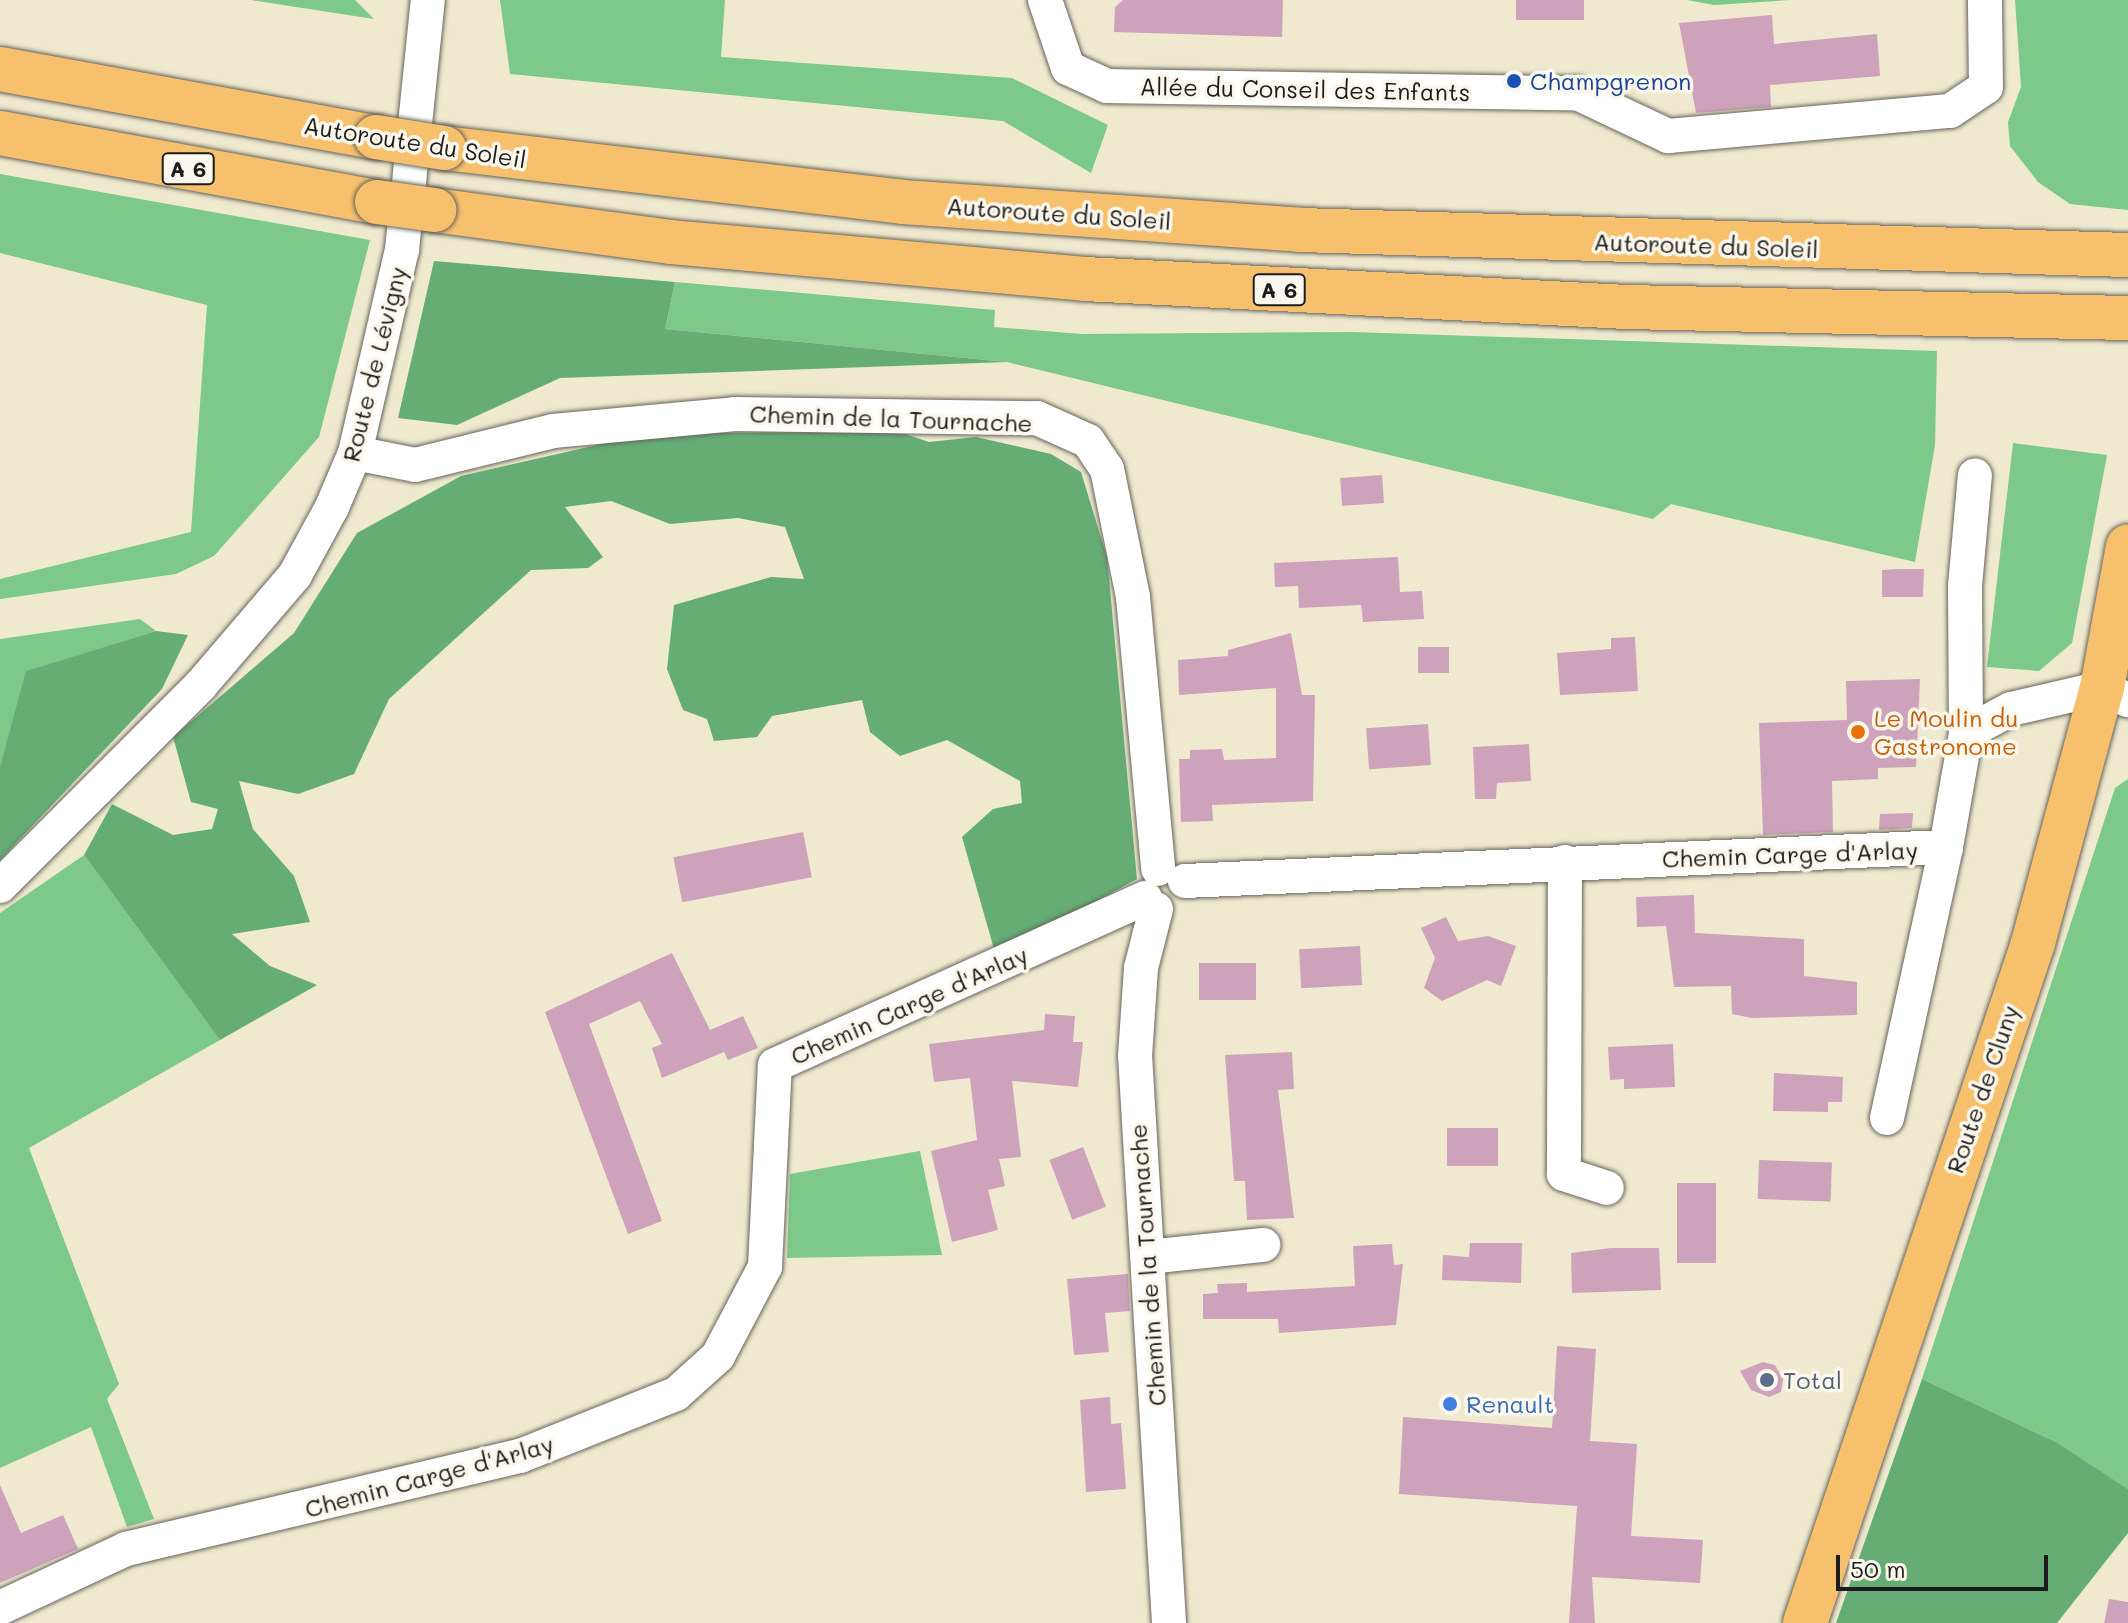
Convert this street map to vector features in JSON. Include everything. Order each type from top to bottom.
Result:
[{"type":"main road","name":"Autoroute du Soleil","points":[[0,69],[444,148],[903,202],[1255,227],[2128,255]]},
{"type":"main road","name":"A 6","points":[[0,133],[377,202],[671,242],[1085,279],[1627,307],[2128,318]]},
{"type":"main road","name":"Route de Cluny","points":[[1805,1623],[2115,694],[2128,546]]},
{"type":"street","name":"Route de Lévigny","points":[[0,886],[200,686],[295,575],[355,453],[402,250],[428,0]]},
{"type":"street","name":"Allée du Conseil des Enfants","points":[[1045,0],[1068,68],[1107,86],[1577,93],[1668,136],[1930,116],[1986,87],[1985,0]]},
{"type":"street","name":"Chemin de la Tournache","points":[[355,453],[415,465],[553,431],[735,414],[1037,418],[1088,441],[1107,469],[1133,597],[1161,889],[1141,968],[1135,1055],[1169,1623]]},
{"type":"street","name":"Chemin Carge d'Arlay","points":[[0,1608],[126,1549],[520,1456],[676,1394],[718,1356],[765,1267],[775,1065],[1161,889],[1565,862],[1946,847],[1966,733],[1965,586],[1975,475]]},
{"type":"street","points":[[1966,733],[2011,709],[2115,694]]},
{"type":"street","points":[[1887,1118],[1946,847]]},
{"type":"street","points":[[1565,862],[1564,1174],[1607,1188]]},
{"type":"street","points":[[1148,1257],[1263,1245]]},
{"type":"green space","points":[[251,0],[355,0],[374,19]]},
{"type":"green space","points":[[500,0],[725,0],[721,57],[1012,78],[1108,125],[1091,173],[1003,121],[510,74]]},
{"type":"green space","points":[[1687,0],[1790,0],[1714,5]]},
{"type":"green space","points":[[2015,0],[2128,0],[2128,210],[2070,204],[2038,182],[2010,146],[2008,122],[2021,87]]},
{"type":"green space","points":[[0,174],[370,240],[319,437],[214,556],[176,574],[0,599],[0,579],[191,532],[207,305],[0,253]]},
{"type":"green space","points":[[434,261],[675,282],[665,329],[1007,362],[560,378],[457,425],[398,418]]},
{"type":"green space","points":[[675,282],[995,310],[994,327],[1082,334],[1352,332],[1937,351],[1935,445],[1915,562],[1671,504],[1653,519],[1007,362],[665,329]]},
{"type":"green space","points":[[899,432],[929,442],[976,437],[1051,454],[1081,472],[1107,557],[1137,879],[996,956],[962,837],[993,809],[1022,803],[1020,781],[947,740],[900,756],[870,732],[862,700],[772,716],[757,737],[714,741],[707,719],[683,710],[667,669],[674,605],[771,577],[804,579],[785,527],[738,518],[670,524],[611,501],[565,507],[603,557],[588,568],[531,570],[389,699],[354,774],[298,794],[239,781],[253,829],[294,876],[310,922],[232,934],[270,966],[317,985],[220,1040],[84,855],[112,804],[173,835],[212,829],[218,809],[191,802],[173,737],[294,633],[357,533],[461,476],[650,433]]},
{"type":"green space","points":[[2013,443],[2107,455],[2072,643],[2039,671],[1987,667]]},
{"type":"green space","points":[[140,619],[156,631],[27,671],[0,766],[0,639]]},
{"type":"green space","points":[[156,631],[188,635],[162,689],[0,860],[0,766],[26,671]]},
{"type":"green space","points":[[2128,779],[2128,1489],[2058,1443],[1922,1379],[2115,788]]},
{"type":"green space","points":[[84,855],[220,1040],[29,1148],[119,1384],[107,1399],[154,1519],[127,1527],[91,1427],[0,1468],[0,913]]},
{"type":"green space","points":[[920,1151],[942,1255],[787,1258],[790,1174]]},
{"type":"green space","points":[[1922,1379],[2058,1443],[2128,1489],[2128,1533],[2057,1623],[1836,1623]]},
{"type":"building","points":[[1123,0],[1283,0],[1282,37],[1114,32],[1115,7]]},
{"type":"building","points":[[1516,0],[1584,0],[1584,20],[1516,20]]},
{"type":"building","points":[[1772,15],[1774,44],[1877,34],[1880,76],[1770,85],[1771,107],[1696,113],[1679,23]]},
{"type":"building","points":[[1382,475],[1384,503],[1342,506],[1340,478]]},
{"type":"building","points":[[1398,557],[1400,592],[1422,591],[1424,619],[1363,622],[1361,605],[1299,608],[1298,586],[1275,587],[1274,563]]},
{"type":"building","points":[[1924,569],[1923,597],[1882,597],[1882,570]]},
{"type":"building","points":[[1291,633],[1302,695],[1315,695],[1313,801],[1212,805],[1213,821],[1181,822],[1179,759],[1190,759],[1190,750],[1222,749],[1224,760],[1276,758],[1276,688],[1179,695],[1178,660],[1228,656],[1228,650]]},
{"type":"building","points":[[1635,637],[1638,691],[1560,695],[1557,653],[1611,649],[1611,638]]},
{"type":"building","points":[[1418,647],[1449,647],[1449,673],[1418,673]]},
{"type":"building","points":[[1920,679],[1916,767],[1878,768],[1878,779],[1832,781],[1833,832],[1763,835],[1759,723],[1847,720],[1846,681]]},
{"type":"building","points":[[1428,724],[1431,765],[1369,769],[1366,728]]},
{"type":"building","points":[[1529,744],[1531,781],[1497,783],[1496,799],[1475,799],[1473,747]]},
{"type":"building","points":[[1913,813],[1912,828],[1879,830],[1880,814]]},
{"type":"building","points":[[803,832],[812,877],[682,902],[673,857]]},
{"type":"building","points":[[1694,895],[1695,933],[1804,939],[1804,976],[1857,982],[1857,1015],[1752,1018],[1732,1014],[1731,986],[1674,987],[1666,926],[1637,927],[1636,897]]},
{"type":"building","points":[[1446,917],[1458,941],[1488,936],[1516,946],[1501,986],[1487,980],[1442,1001],[1424,988],[1435,958],[1421,928]]},
{"type":"building","points":[[1360,946],[1362,985],[1301,988],[1299,949]]},
{"type":"building","points":[[672,953],[710,1030],[743,1016],[758,1048],[728,1060],[724,1052],[662,1078],[652,1048],[662,1044],[640,1001],[589,1024],[662,1221],[628,1234],[545,1012]]},
{"type":"building","points":[[1199,963],[1256,963],[1256,1000],[1199,1000]]},
{"type":"building","points":[[1045,1014],[1075,1016],[1073,1042],[1083,1042],[1078,1087],[1012,1081],[1021,1157],[999,1159],[1005,1186],[988,1190],[998,1230],[952,1242],[931,1151],[977,1140],[970,1078],[934,1082],[929,1044],[1044,1030]]},
{"type":"building","points":[[1673,1044],[1675,1087],[1624,1089],[1624,1079],[1610,1080],[1608,1047]]},
{"type":"building","points":[[1292,1052],[1294,1089],[1278,1090],[1294,1218],[1247,1220],[1245,1181],[1234,1181],[1225,1055]]},
{"type":"building","points":[[1774,1073],[1843,1077],[1842,1102],[1828,1102],[1828,1112],[1773,1111]]},
{"type":"building","points":[[1447,1128],[1498,1128],[1498,1166],[1447,1166]]},
{"type":"building","points":[[1083,1147],[1106,1207],[1072,1220],[1049,1160]]},
{"type":"building","points":[[1759,1160],[1832,1163],[1831,1202],[1758,1199]]},
{"type":"building","points":[[1677,1183],[1716,1183],[1716,1263],[1677,1263]]},
{"type":"building","points":[[1470,1243],[1522,1243],[1521,1283],[1442,1280],[1443,1255],[1469,1257]]},
{"type":"building","points":[[1392,1244],[1394,1265],[1403,1264],[1396,1325],[1279,1333],[1278,1319],[1203,1319],[1203,1294],[1218,1293],[1217,1284],[1247,1283],[1247,1292],[1355,1286],[1353,1246]]},
{"type":"building","points":[[1611,1248],[1659,1248],[1661,1290],[1572,1293],[1571,1253]]},
{"type":"building","points":[[1128,1274],[1130,1311],[1105,1313],[1109,1352],[1074,1355],[1067,1279]]},
{"type":"building","points":[[1557,1346],[1596,1349],[1590,1441],[1637,1444],[1631,1536],[1703,1540],[1700,1583],[1592,1577],[1595,1623],[1569,1623],[1577,1506],[1399,1494],[1403,1417],[1552,1428]]},
{"type":"building","points":[[1763,1362],[1775,1365],[1783,1379],[1781,1392],[1769,1397],[1751,1390],[1740,1371]]},
{"type":"building","points":[[1110,1397],[1111,1424],[1121,1423],[1126,1489],[1086,1492],[1080,1400]]},
{"type":"building","points":[[0,1485],[21,1533],[63,1515],[78,1549],[0,1583]]},
{"type":"building","points":[[2109,1599],[2128,1602],[2128,1623],[2104,1623]]},
{"type":"place","name":"Champgrenon","points":[[1514,81]]},
{"type":"place","name":"Le Moulin du Gastronome","points":[[1858,732]]},
{"type":"place","name":"Total","points":[[1767,1380]]},
{"type":"place","name":"Renault","points":[[1450,1404]]}]
